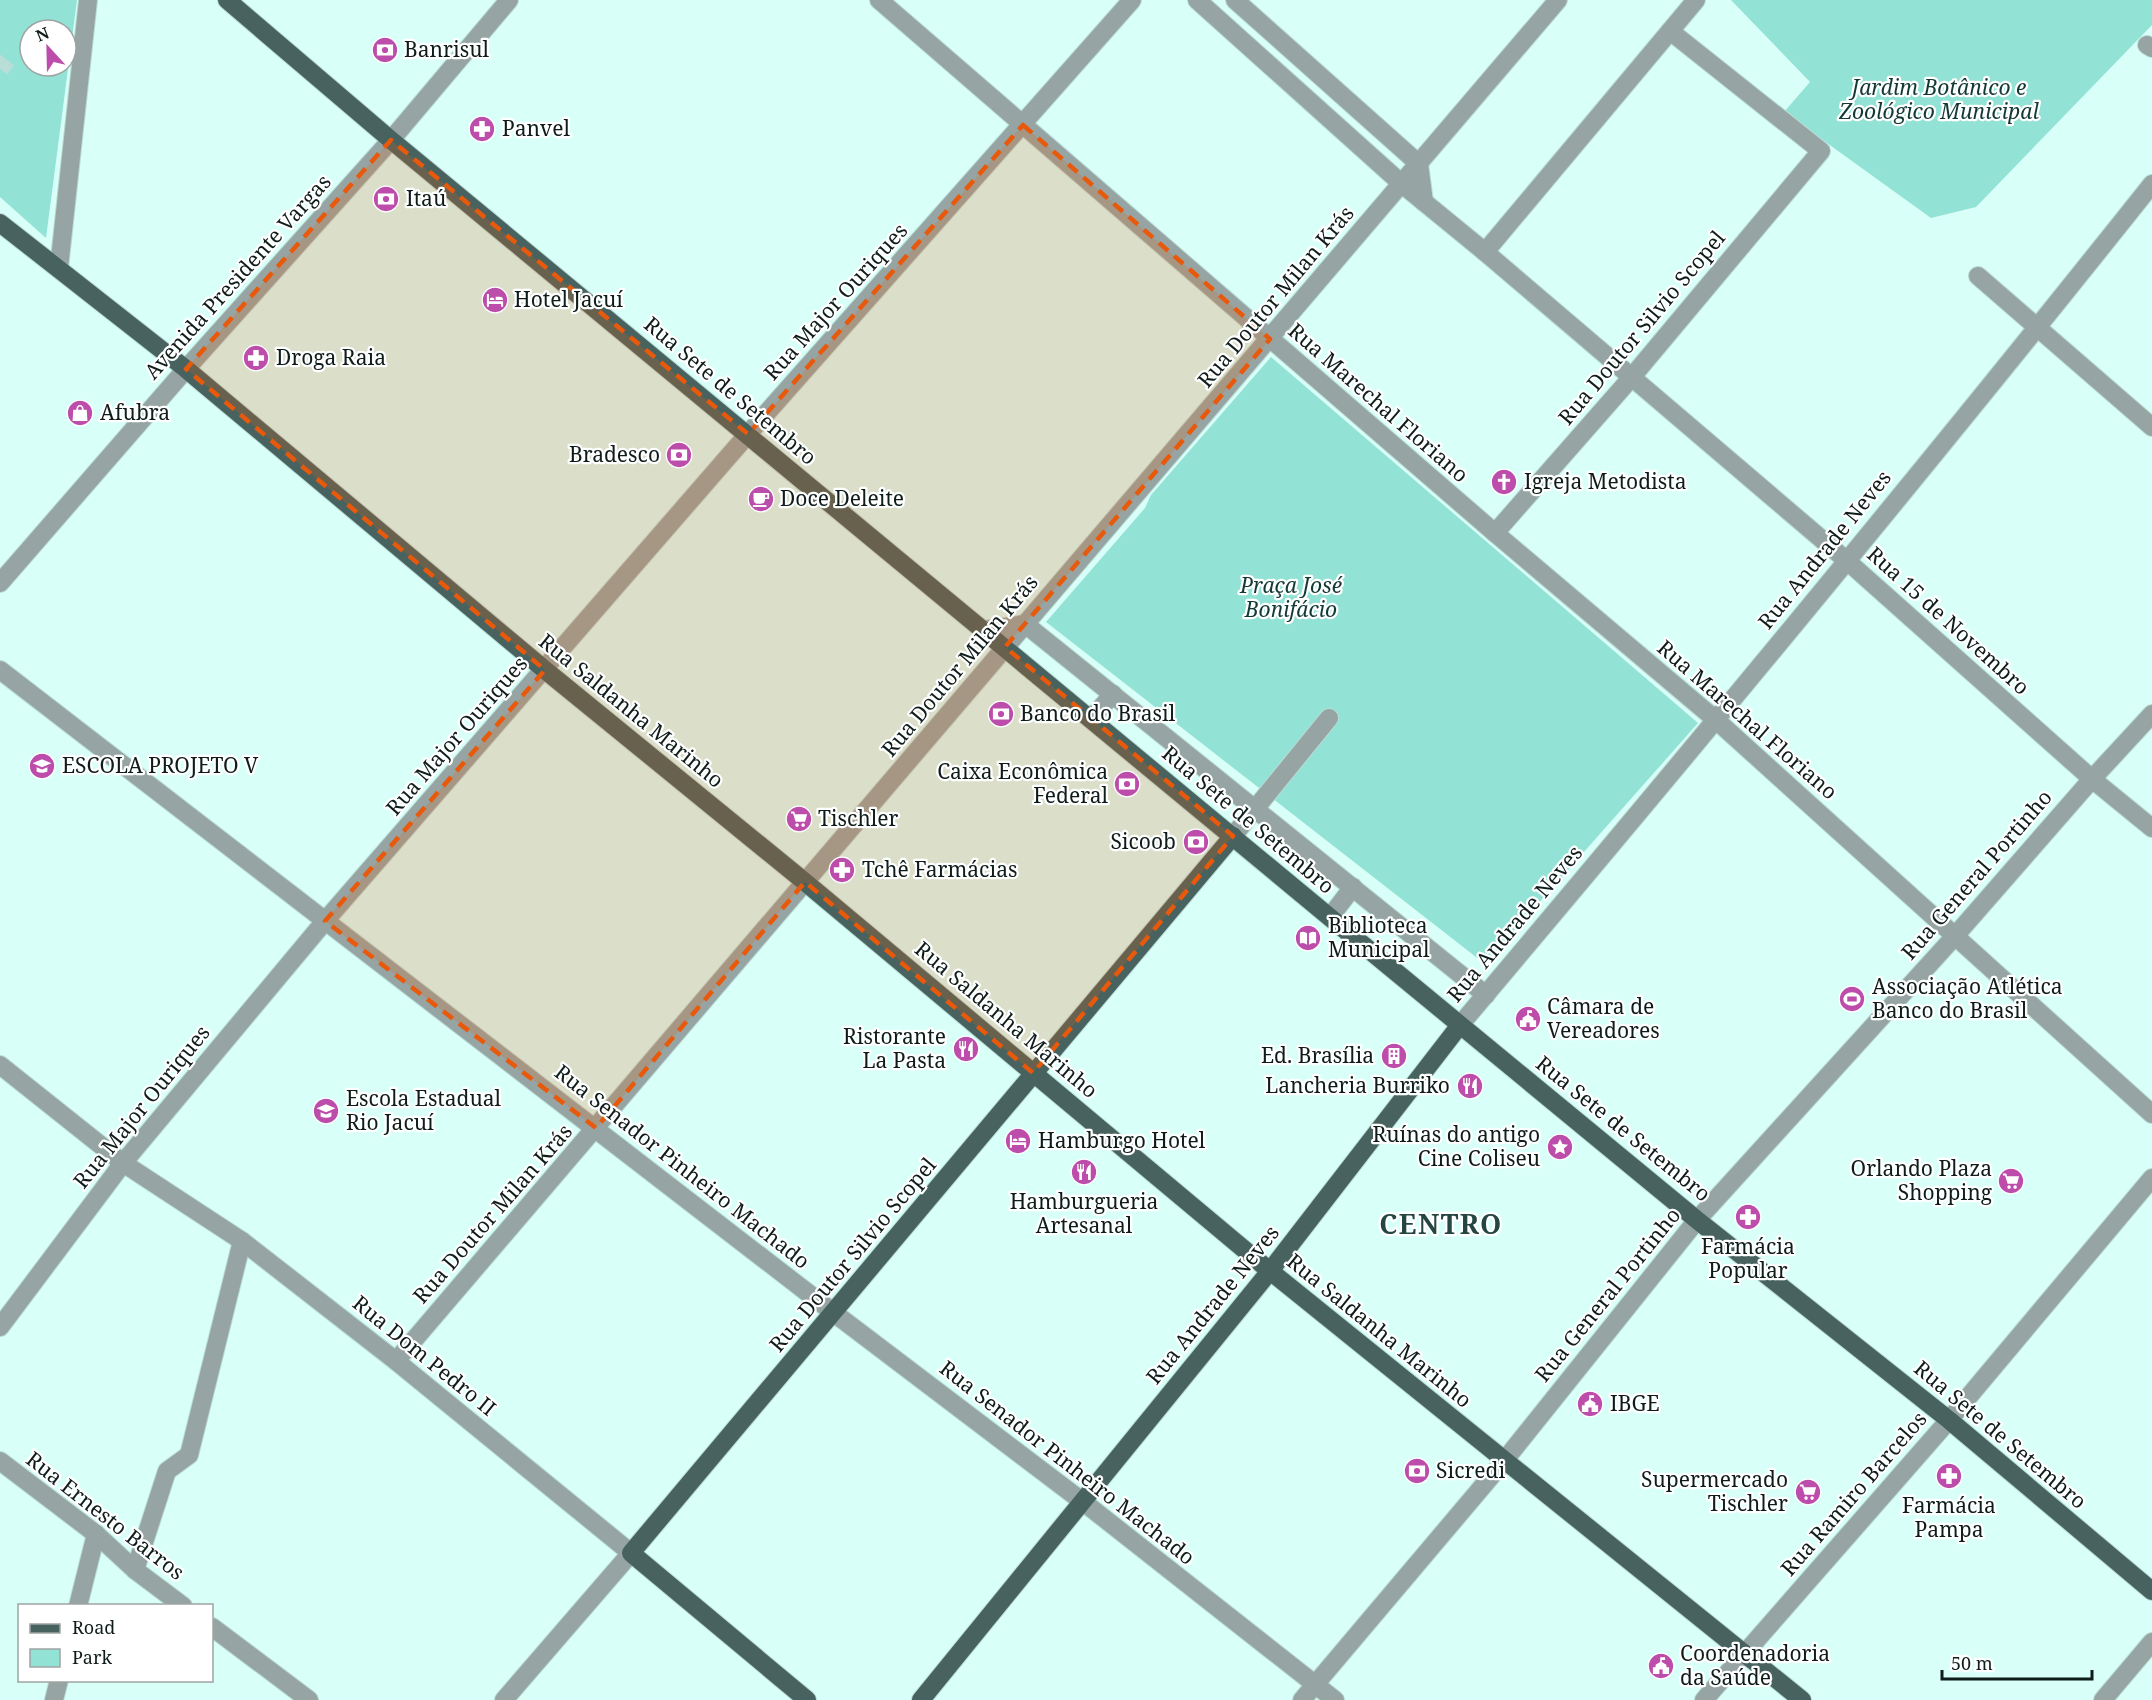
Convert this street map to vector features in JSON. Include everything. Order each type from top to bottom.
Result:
[{"type":"main road","name":"Rua Sete de Setembro","points":[[227,0],[391,140],[1460,1025],[1697,1220],[1949,1420],[2152,1591]]},
{"type":"main road","name":"Rua Saldanha Marinho","points":[[0,223],[186,369],[1270,1271],[1802,1700]]},
{"type":"main road","name":"Rua Doutor Silvio Scopel","points":[[631,1553],[1233,836]]},
{"type":"main road","name":"Rua Andrade Neves","points":[[921,1700],[1270,1271],[1460,1025]]},
{"type":"main road","name":"Rua Dom Pedro II","points":[[631,1553],[807,1700]]},
{"type":"street","points":[[59,268],[88,0]]},
{"type":"street","name":"Avenida Presidente Vargas","points":[[0,583],[186,369],[391,140],[509,0]]},
{"type":"street","name":"Rua Marechal Floriano","points":[[879,0],[1270,339],[1716,720],[2152,1114]]},
{"type":"street","name":"Rua Major Ouriques","points":[[0,1327],[123,1163],[325,921],[748,434],[1132,0]]},
{"type":"street","name":"Rua 15 de Novembro","points":[[1197,0],[1402,184],[1846,560],[2092,779],[2152,828]]},
{"type":"street","name":"Rua Doutor Milan Krás","points":[[396,1361],[1558,0]]},
{"type":"street","points":[[1485,252],[1696,0]]},
{"type":"street","points":[[1222,22],[1238,2],[1419,164],[1424,202]]},
{"type":"street","name":"Rua Doutor Silvio Scopel","points":[[1496,533],[1631,378],[1821,151],[1670,31]]},
{"type":"street","points":[[1318,109],[1335,89]]},
{"type":"street","name":"Rua Andrade Neves","points":[[1460,1025],[1716,720],[2152,184]]},
{"type":"street","points":[[1978,276],[2152,427]]},
{"type":"street","points":[[985,630],[1025,624]]},
{"type":"street","name":"Rua Sete de Setembro","points":[[1025,624],[1486,995]]},
{"type":"street","name":"Rua Senador Pinheiro Machado","points":[[0,670],[834,1313],[1083,1502],[1335,1700]]},
{"type":"street","points":[[1091,718],[1113,694]]},
{"type":"street","name":"Rua General Portinho","points":[[1302,1700],[1504,1461],[1697,1220],[1955,936],[2152,714]]},
{"type":"street","points":[[1233,836],[1329,718]]},
{"type":"street","points":[[1330,917],[1353,887]]},
{"type":"street","name":"Rua Dom Pedro II","points":[[0,1065],[123,1163],[242,1241],[396,1361],[631,1553]]},
{"type":"street","name":"Rua Ramiro Barcelos","points":[[1704,1700],[1949,1420],[2152,1178]]},
{"type":"street","points":[[135,1570],[167,1471],[189,1455],[242,1241]]},
{"type":"street","name":"Rua Ernesto Barros","points":[[0,1461],[96,1534],[135,1570],[182,1604]]},
{"type":"street","points":[[78,1604],[96,1534]]},
{"type":"street","name":"Rua Doutor Silvio Scopel","points":[[504,1700],[631,1553]]},
{"type":"street","points":[[213,1628],[309,1700]]},
{"type":"street","points":[[2103,1700],[2152,1642]]},
{"type":"street","points":[[54,1700],[58,1682]]},
{"type":"highlighted area","points":[[1023,125],[1270,339],[1005,647],[1233,836],[1033,1073],[805,882],[596,1128],[325,921],[545,670],[186,369],[391,140],[748,434]]},
{"type":"green space","points":[[0,0],[77,0],[75,18],[18,18],[18,78],[67,78],[46,238],[0,197]]},
{"type":"green space","name":"Jardim Botânico e Zoológico Municipal","points":[[1731,0],[2152,0],[2152,25],[1976,207],[1931,218],[1784,112],[1810,82]]},
{"type":"green space","name":"Praça José Bonifácio","points":[[1271,357],[1698,723],[1485,964],[1046,622],[1145,508],[1151,495]]},
{"type":"tunnel","points":[[0,69],[7,60]]},
{"type":"place","name":"Banrisul","points":[[385,50]]},
{"type":"place","name":"Panvel","points":[[482,129]]},
{"type":"place","name":"Itaú","points":[[386,199]]},
{"type":"place","name":"Hotel Jacuí","points":[[495,300]]},
{"type":"place","name":"Droga Raia","points":[[256,358]]},
{"type":"place","name":"Afubra","points":[[80,413]]},
{"type":"place","name":"Bradesco","points":[[679,455]]},
{"type":"place","name":"Igreja Metodista","points":[[1504,482]]},
{"type":"place","name":"Doce Deleite","points":[[761,499]]},
{"type":"place","name":"Banco do Brasil","points":[[1001,714]]},
{"type":"place","name":"ESCOLA PROJETO V","points":[[42,766]]},
{"type":"place","name":"Caixa Econômica Federal","points":[[1127,784]]},
{"type":"place","name":"Tischler","points":[[799,819]]},
{"type":"place","name":"Sicoob","points":[[1196,842]]},
{"type":"place","name":"Tchê Farmácias","points":[[842,870]]},
{"type":"place","name":"Biblioteca Municipal","points":[[1308,938]]},
{"type":"place","name":"Associação Atlética Banco do Brasil","points":[[1852,999]]},
{"type":"place","name":"Câmara de Vereadores","points":[[1528,1019]]},
{"type":"place","name":"Ristorante La Pasta","points":[[966,1049]]},
{"type":"place","name":"Ed. Brasília","points":[[1394,1056]]},
{"type":"place","name":"Lancheria Burriko","points":[[1470,1086]]},
{"type":"place","name":"Escola Estadual Rio Jacuí","points":[[326,1111]]},
{"type":"place","name":"Hamburgo Hotel","points":[[1018,1141]]},
{"type":"place","name":"Ruínas do antigo Cine Coliseu","points":[[1560,1147]]},
{"type":"place","name":"Hamburgueria Artesanal","points":[[1084,1172]]},
{"type":"place","name":"Orlando Plaza Shopping","points":[[2011,1181]]},
{"type":"place","name":"Farmácia Popular","points":[[1748,1217]]},
{"type":"place","name":"IBGE","points":[[1590,1404]]},
{"type":"place","name":"Sicredi","points":[[1417,1471]]},
{"type":"place","name":"Farmácia Pampa","points":[[1949,1476]]},
{"type":"place","name":"Supermercado Tischler","points":[[1808,1492]]},
{"type":"place","name":"Coordenadoria da Saúde","points":[[1661,1666]]},
{"type":"district","name":"CENTRO","points":[[1441,1225]]}]
